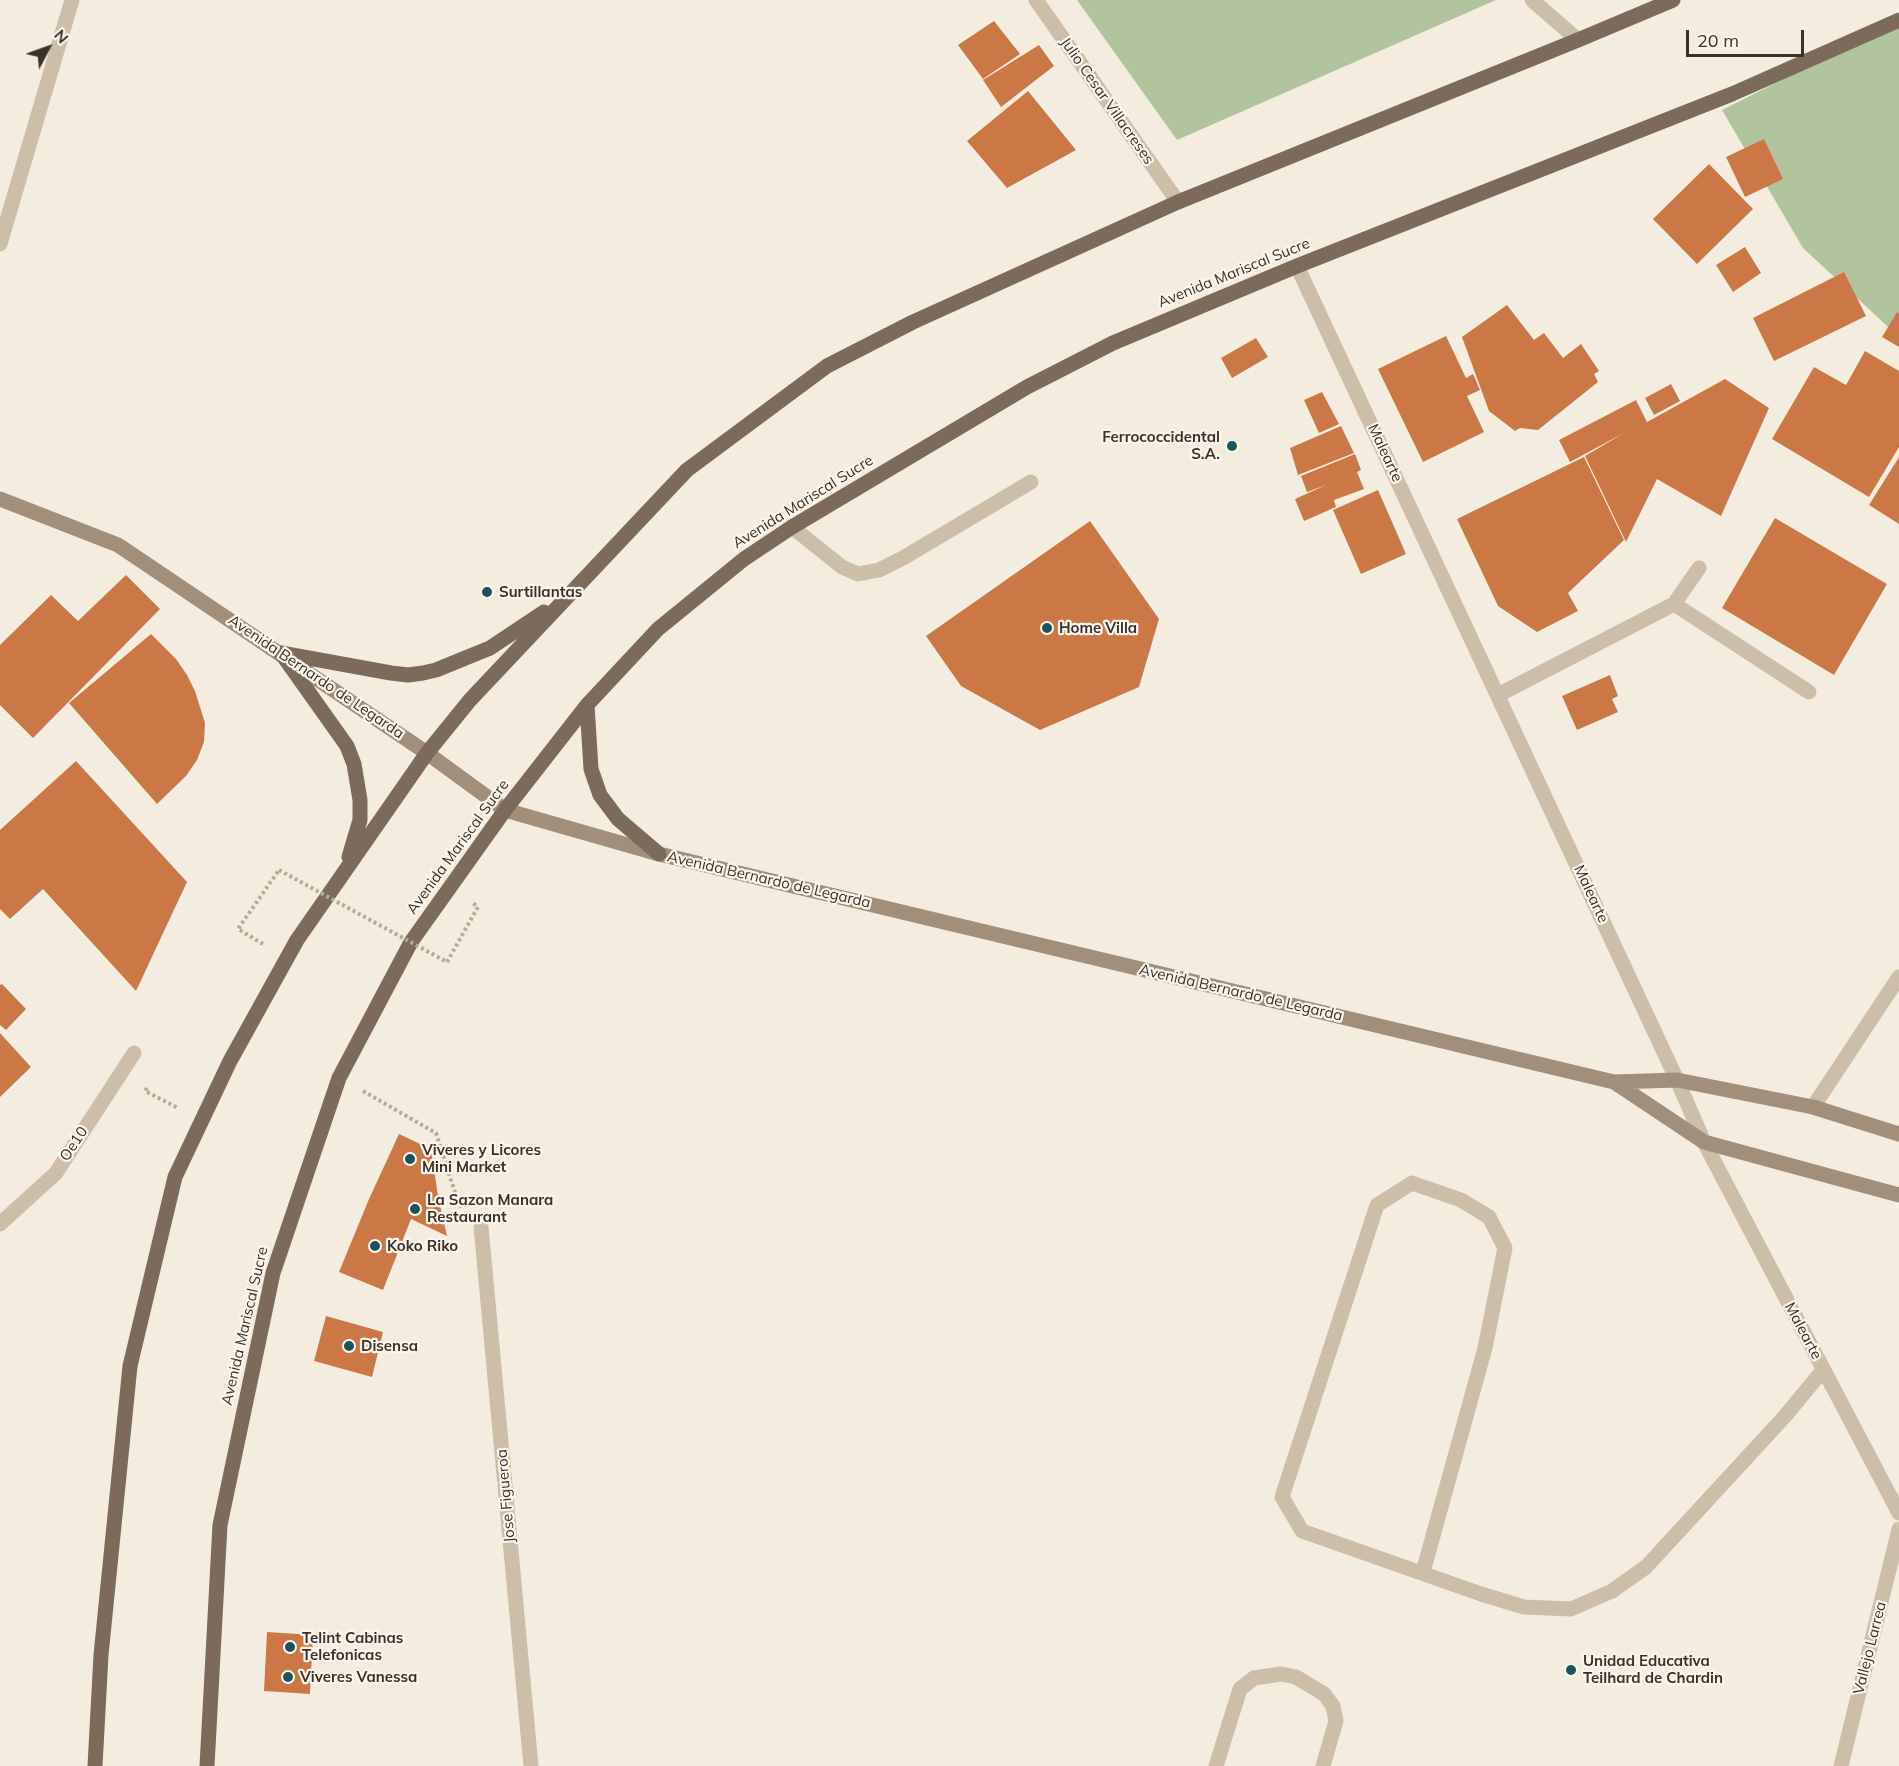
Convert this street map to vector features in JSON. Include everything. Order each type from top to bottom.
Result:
[{"type":"main road","points":[[95,1766],[101,1655],[130,1366],[175,1177],[230,1061],[286,958],[427,753],[470,700],[687,470],[827,366],[913,322],[1178,202],[1673,0]]},
{"type":"main road","name":"Avenida Mariscal Sucre","points":[[207,1766],[220,1525],[273,1273],[339,1078],[411,942],[505,810],[587,705],[658,629],[744,559],[792,527],[1027,387],[1113,343],[1298,266],[1732,94],[1899,20]]},
{"type":"main road","points":[[281,653],[391,673],[408,675],[423,673],[490,648],[566,597]]},
{"type":"main road","points":[[281,653],[347,746],[354,764],[360,800],[360,820],[345,870]]},
{"type":"main road","points":[[587,705],[591,769],[600,795],[618,819],[659,854]]},
{"type":"street","points":[[0,244],[72,0]]},
{"type":"street","name":"Julio Cesar Villacreses","points":[[1036,0],[1178,202]]},
{"type":"street","points":[[1532,0],[1578,40]]},
{"type":"street","name":"Malearte","points":[[1298,266],[1704,1142],[1899,1513]]},
{"type":"street","points":[[792,527],[842,567],[858,574],[879,570],[903,558],[1031,482]]},
{"type":"street","name":"Avenida Bernardo de Legarda","points":[[0,499],[118,545],[281,653],[427,753],[505,810],[659,854],[1614,1082],[1677,1080],[1813,1107],[1899,1134]]},
{"type":"street","points":[[1498,695],[1674,604],[1699,568]]},
{"type":"street","points":[[1674,604],[1809,692]]},
{"type":"street","points":[[1813,1107],[1899,977]]},
{"type":"street","name":"Oe10","points":[[0,1224],[56,1173],[134,1053]]},
{"type":"street","name":"Avenida Bernardo de Legarda","points":[[1614,1082],[1704,1142],[1899,1195]]},
{"type":"street","points":[[1423,1572],[1485,1348],[1505,1248],[1489,1217],[1461,1200],[1412,1183],[1377,1205],[1282,1497],[1302,1531],[1524,1607],[1571,1609],[1612,1590],[1646,1568],[1786,1415],[1823,1370]]},
{"type":"street","name":"Jose Figueroa","points":[[481,1227],[531,1766]]},
{"type":"street","name":"Vallejo Larrea","points":[[1841,1766],[1899,1529]]},
{"type":"street","points":[[1215,1766],[1240,1689],[1254,1678],[1281,1674],[1296,1677],[1324,1694],[1333,1706],[1336,1721],[1323,1766]]},
{"type":"path","points":[[238,929],[279,870],[447,962],[478,907]]},
{"type":"path","points":[[339,1078],[436,1133],[460,1208],[481,1227]]},
{"type":"path","points":[[145,1091],[202,1120]]},
{"type":"green space","points":[[1077,0],[1496,0],[1177,140]]},
{"type":"green space","points":[[1899,21],[1899,337],[1803,248],[1722,110]]},
{"type":"building","points":[[994,21],[1020,54],[983,79],[958,45]]},
{"type":"building","points":[[1039,45],[1054,66],[1001,107],[983,80]]},
{"type":"building","points":[[1028,91],[1076,150],[1007,188],[967,141]]},
{"type":"building","points":[[1764,139],[1783,179],[1745,197],[1726,157]]},
{"type":"building","points":[[1709,164],[1753,209],[1697,264],[1653,219]]},
{"type":"building","points":[[1745,247],[1761,273],[1733,292],[1716,265]]},
{"type":"building","points":[[1844,272],[1866,316],[1774,361],[1753,318]]},
{"type":"building","points":[[1507,305],[1534,340],[1544,333],[1563,358],[1581,344],[1599,371],[1594,374],[1598,382],[1538,430],[1520,428],[1515,431],[1489,411],[1462,337]]},
{"type":"building","points":[[1897,312],[1899,314],[1899,347],[1882,337]]},
{"type":"building","points":[[1446,336],[1466,378],[1473,374],[1480,390],[1467,396],[1484,432],[1423,462],[1378,369]]},
{"type":"building","points":[[1256,338],[1268,357],[1232,378],[1221,358]]},
{"type":"building","points":[[1865,351],[1899,371],[1899,447],[1869,497],[1772,439],[1814,367],[1846,385]]},
{"type":"building","points":[[1725,379],[1769,408],[1721,516],[1657,479],[1626,542],[1585,456],[1624,433],[1570,462],[1559,440],[1636,400],[1647,422]]},
{"type":"building","points":[[1671,384],[1680,401],[1654,415],[1645,398]]},
{"type":"building","points":[[1322,392],[1339,424],[1319,433],[1304,400]]},
{"type":"building","points":[[1341,426],[1354,453],[1298,475],[1290,448]]},
{"type":"building","points":[[1355,454],[1361,470],[1357,472],[1364,489],[1334,500],[1336,507],[1304,521],[1295,499],[1326,485],[1307,492],[1301,476]]},
{"type":"building","points":[[1584,457],[1624,540],[1568,593],[1578,611],[1537,632],[1498,606],[1457,519]]},
{"type":"building","points":[[1899,457],[1899,524],[1869,505]]},
{"type":"building","points":[[1378,490],[1406,554],[1361,574],[1333,510]]},
{"type":"building","points":[[1775,518],[1887,584],[1834,675],[1722,608]]},
{"type":"building","name":"Home Villa","points":[[1090,521],[1159,619],[1139,687],[1040,730],[961,686],[926,636]]},
{"type":"building","points":[[126,575],[160,609],[33,738],[0,705],[0,645],[51,595],[78,621]]},
{"type":"building","points":[[151,634],[176,659],[187,675],[195,691],[205,723],[204,742],[197,760],[186,776],[157,804],[69,703]]},
{"type":"building","points":[[1610,675],[1618,696],[1612,699],[1618,712],[1577,730],[1562,696]]},
{"type":"building","points":[[76,761],[187,882],[136,991],[43,889],[10,919],[0,909],[0,830]]},
{"type":"building","points":[[2,984],[26,1009],[6,1030],[0,1025],[0,985]]},
{"type":"building","points":[[0,1033],[31,1067],[0,1097]]},
{"type":"building","points":[[399,1134],[431,1149],[447,1236],[411,1219],[383,1290],[339,1272]]},
{"type":"building","name":"Disensa","points":[[326,1316],[383,1332],[372,1377],[314,1361]]},
{"type":"building","points":[[267,1632],[313,1635],[310,1694],[264,1691]]},
{"type":"place","name":"Ferrococcidental S.A.","points":[[1232,446]]},
{"type":"place","name":"Surtillantas","points":[[487,592]]},
{"type":"place","name":"Home Villa","points":[[1047,628]]},
{"type":"place","name":"Viveres y Licores Mini Market","points":[[410,1159]]},
{"type":"place","name":"La Sazon Manara Restaurant","points":[[415,1209]]},
{"type":"place","name":"Koko Riko","points":[[375,1246]]},
{"type":"place","name":"Disensa","points":[[349,1346]]},
{"type":"place","name":"Telint Cabinas Telefonicas","points":[[290,1647]]},
{"type":"place","name":"Unidad Educativa Teilhard de Chardin","points":[[1571,1670]]},
{"type":"place","name":"Viveres Vanessa","points":[[288,1677]]}]
